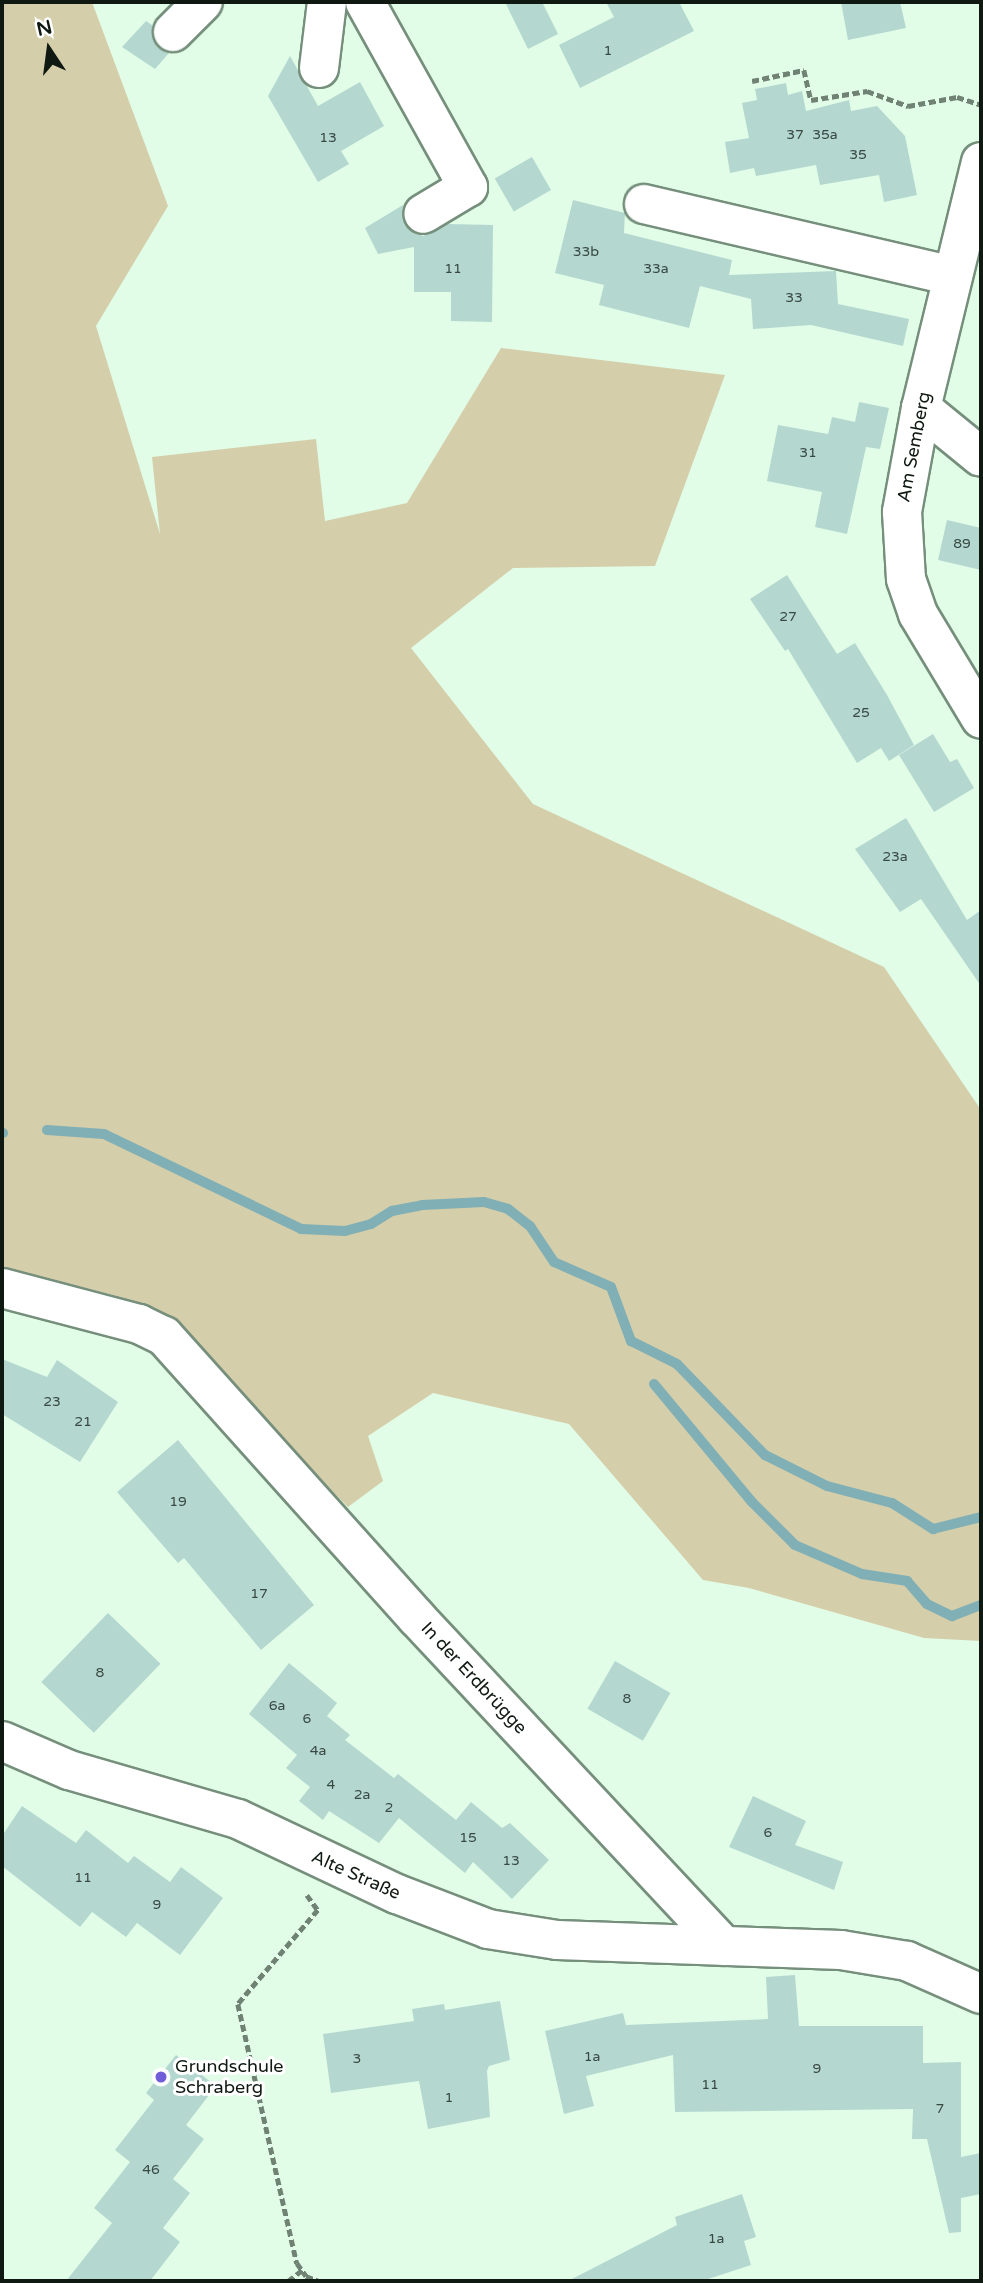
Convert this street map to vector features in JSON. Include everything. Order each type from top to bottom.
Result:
[{"type":"street","points":[[173,32],[203,2]]},
{"type":"street","points":[[319,68],[327,2]]},
{"type":"street","points":[[365,2],[468,187],[423,214]]},
{"type":"street","name":"Am Semberg","points":[[981,162],[920,408],[902,512],[906,579],[918,614],[981,719]]},
{"type":"street","points":[[644,204],[953,276]]},
{"type":"street","points":[[920,408],[981,457]]},
{"type":"street","name":"In der Erdbrügge","points":[[2,1288],[139,1324],[163,1336],[417,1618],[724,1946]]},
{"type":"street","name":"Alte Straße","points":[[2,1741],[69,1770],[238,1819],[397,1894],[488,1929],[557,1940],[724,1946]]},
{"type":"street","points":[[724,1946],[872,1954],[942,1973],[981,1994]]},
{"type":"path","points":[[752,81],[804,70],[811,100],[867,91],[908,106],[957,97],[981,105]]},
{"type":"path","points":[[302,1889],[318,1910],[238,2004],[302,2270],[319,2281]]},
{"type":"path","points":[[288,2281],[302,2270]]},
{"type":"shaded area","points":[[2,2],[92,2],[168,206],[96,326],[160,534],[152,457],[316,439],[325,521],[407,503],[501,348],[725,375],[655,566],[513,568],[411,648],[533,804],[884,967],[981,1110],[981,1641],[924,1638],[749,1588],[703,1580],[569,1424],[433,1393],[368,1436],[383,1481],[348,1507],[245,1405],[177,1326],[113,1295],[2,1267]]},
{"type":"building","points":[[505,2],[542,2],[558,34],[528,49]]},
{"type":"building","points":[[606,2],[679,2],[694,31],[580,88],[559,45],[614,17]]},
{"type":"building","points":[[841,2],[900,2],[906,28],[848,40]]},
{"type":"building","points":[[146,21],[152,25],[157,47],[169,53],[155,69],[122,47]]},
{"type":"building","points":[[290,56],[318,106],[360,82],[384,126],[341,151],[349,164],[318,182],[268,96]]},
{"type":"building","points":[[786,83],[788,95],[802,91],[806,111],[849,100],[851,111],[877,106],[905,136],[917,195],[884,202],[879,175],[820,185],[816,165],[756,176],[754,168],[730,173],[725,142],[749,138],[742,103],[757,100],[755,89]]},
{"type":"building","points":[[532,157],[551,190],[514,211],[495,179]]},
{"type":"building","points":[[573,200],[625,213],[624,233],[732,260],[729,275],[836,271],[838,304],[909,319],[903,346],[811,325],[753,329],[751,299],[700,286],[689,328],[599,305],[604,285],[555,273]]},
{"type":"building","points":[[403,205],[405,226],[423,236],[448,224],[493,225],[492,322],[451,321],[451,292],[414,292],[414,247],[378,254],[365,228]]},
{"type":"building","points":[[859,402],[889,408],[880,449],[866,447],[847,534],[815,527],[822,492],[767,481],[778,425],[828,434],[832,417],[855,422]]},
{"type":"building","points":[[947,520],[981,528],[981,570],[938,560]]},
{"type":"building","points":[[787,575],[837,654],[855,643],[914,745],[889,761],[881,748],[857,763],[788,649],[785,651],[750,599]]},
{"type":"building","points":[[933,734],[950,762],[957,759],[974,788],[934,812],[899,755]]},
{"type":"building","points":[[906,818],[967,920],[981,910],[981,986],[921,899],[900,912],[855,849]]},
{"type":"building","points":[[2,1359],[47,1377],[57,1360],[118,1402],[80,1462],[2,1414]]},
{"type":"building","points":[[178,1440],[314,1605],[261,1650],[184,1558],[178,1563],[117,1492]]},
{"type":"building","points":[[108,1613],[161,1664],[94,1733],[41,1682]]},
{"type":"building","points":[[615,1661],[670,1693],[643,1741],[588,1709]]},
{"type":"building","points":[[289,1663],[337,1703],[327,1716],[350,1735],[345,1740],[394,1778],[398,1774],[456,1820],[471,1802],[502,1828],[510,1823],[549,1860],[512,1899],[473,1862],[465,1873],[399,1818],[379,1843],[329,1811],[323,1820],[299,1801],[310,1787],[286,1768],[297,1755],[249,1714]]},
{"type":"building","points":[[753,1796],[806,1821],[795,1845],[843,1862],[834,1890],[729,1847]]},
{"type":"building","points":[[22,1806],[76,1843],[86,1830],[128,1863],[134,1856],[170,1882],[181,1867],[223,1898],[180,1955],[137,1923],[126,1937],[92,1912],[80,1927],[2,1866],[2,1836]]},
{"type":"building","points":[[795,1975],[799,2026],[923,2026],[923,2063],[961,2062],[961,2157],[981,2153],[981,2194],[961,2198],[961,2232],[949,2233],[927,2139],[912,2139],[913,2109],[675,2112],[673,2055],[586,2076],[594,2106],[564,2114],[545,2031],[623,2013],[626,2025],[768,2019],[766,1977]]},
{"type":"building","points":[[500,2001],[510,2060],[489,2066],[487,2071],[490,2117],[428,2129],[419,2081],[331,2093],[323,2034],[414,2021],[412,2009],[444,2004],[445,2010]]},
{"type":"building","name":"Grundschule Schraberg","points":[[176,2055],[216,2086],[186,2125],[204,2139],[173,2179],[190,2193],[163,2228],[180,2242],[150,2281],[66,2281],[112,2223],[94,2208],[130,2162],[115,2150],[154,2100],[146,2093]]},
{"type":"building","points":[[742,2194],[756,2237],[744,2241],[751,2265],[702,2281],[568,2281],[677,2225],[675,2217]]},
{"type":"waterway","points":[[47,1130],[104,1134],[301,1229],[345,1231],[371,1224],[392,1211],[422,1205],[484,1202],[508,1209],[530,1226],[554,1262],[611,1287],[631,1341],[677,1364],[765,1455],[827,1486],[892,1503],[933,1529],[981,1517]]},
{"type":"waterway","points":[[654,1384],[752,1502],[795,1545],[862,1574],[907,1581],[927,1604],[952,1616],[981,1605]]},
{"type":"place","name":"Grundschule Schraberg","points":[[161,2077]]}]
